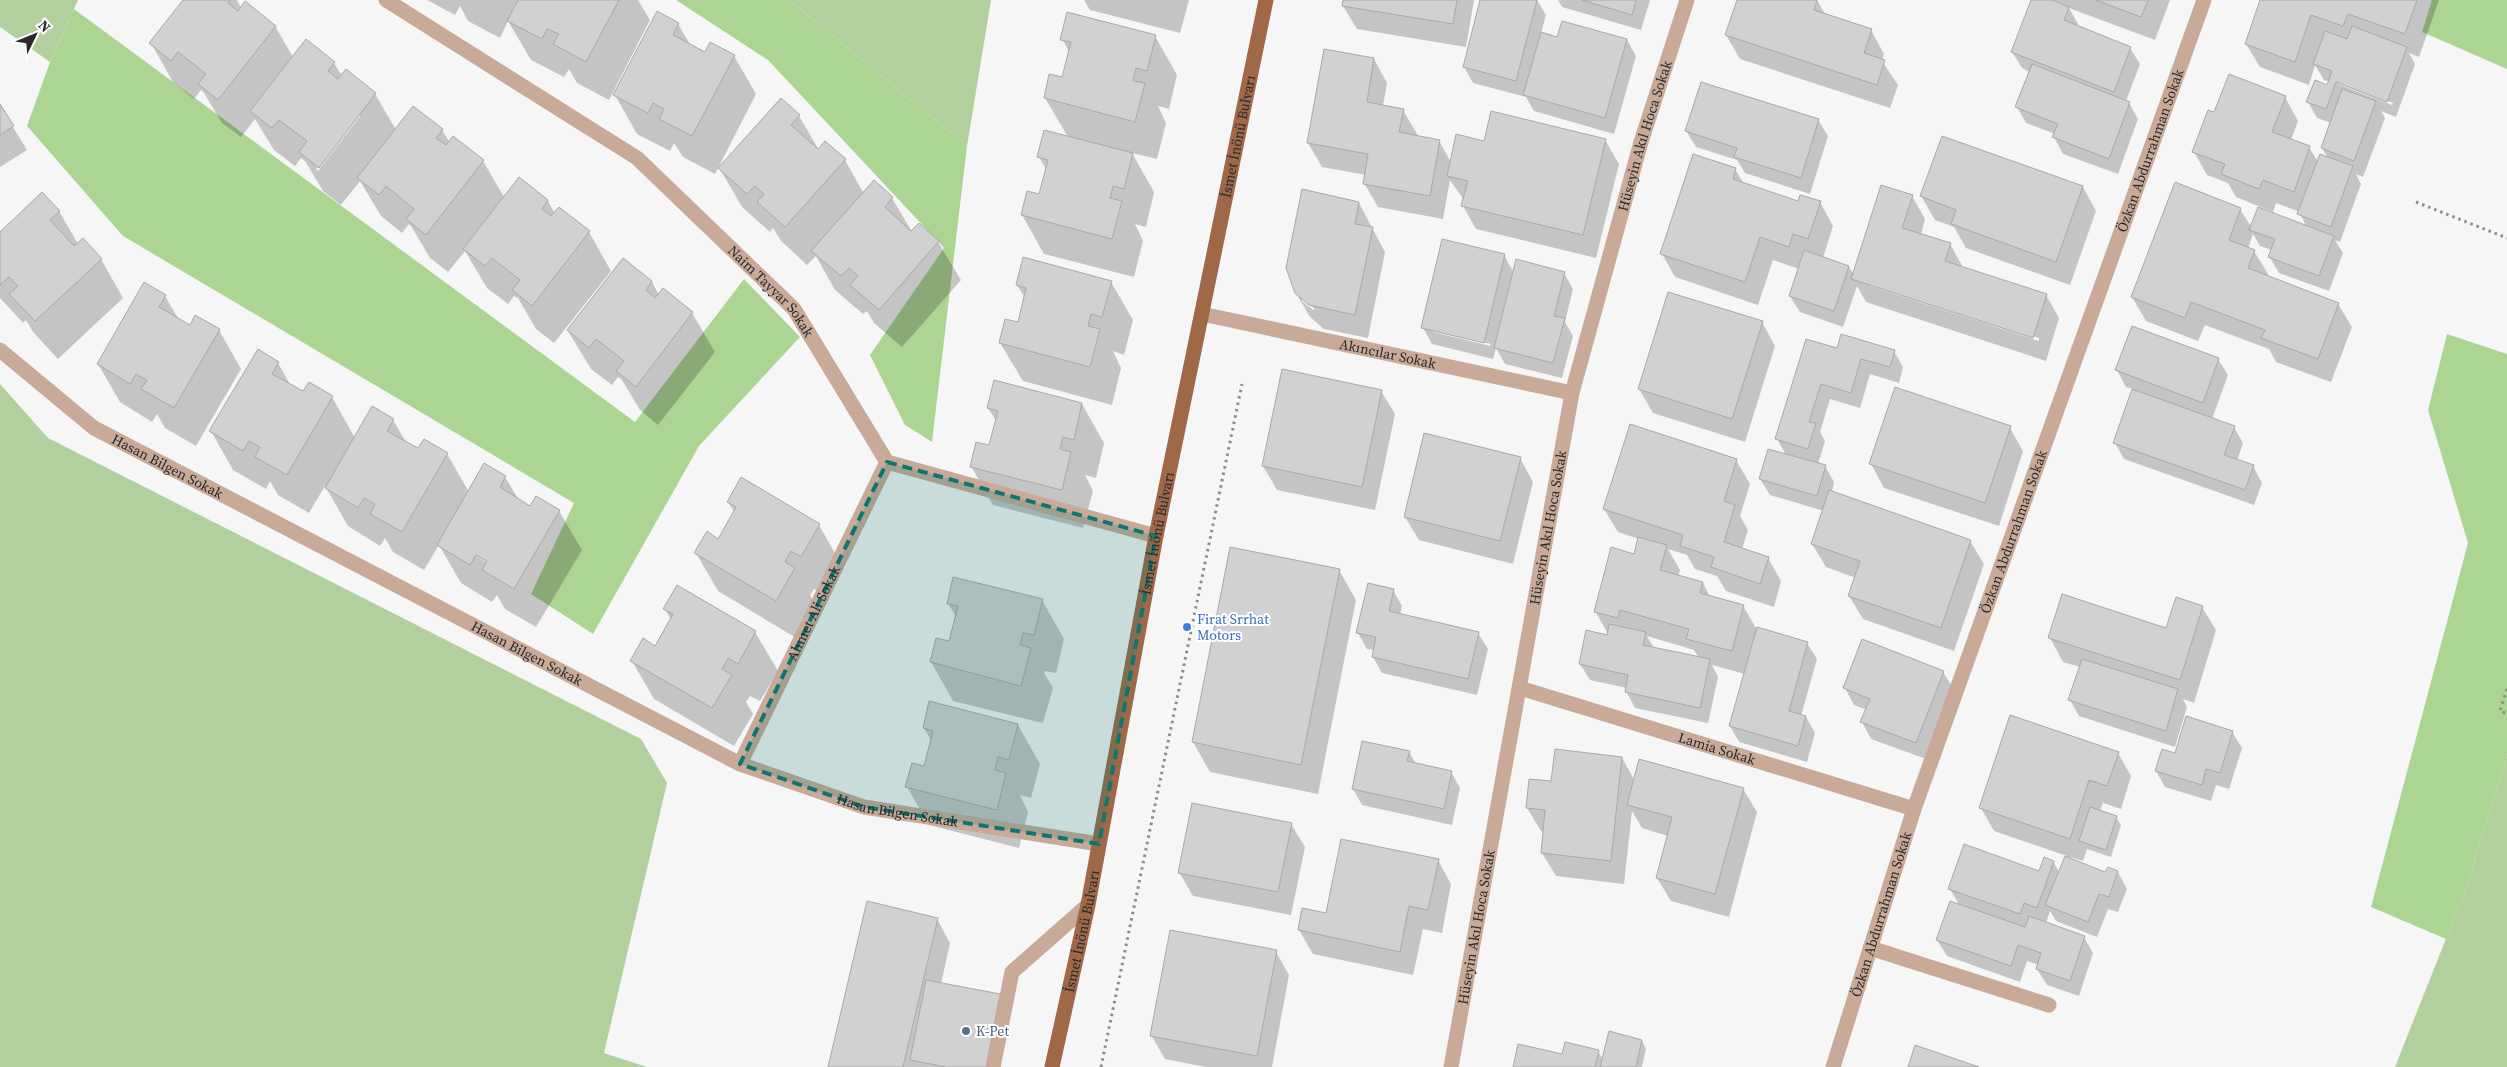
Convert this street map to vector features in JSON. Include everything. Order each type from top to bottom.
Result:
[{"type":"main road","name":"İsmet İnönü Bulvarı","points":[[1052,1067],[1088,905],[1156,536],[1266,0]]},
{"type":"street","name":"Naim Tayyar Sokak","points":[[386,0],[637,158],[794,309],[887,462]]},
{"type":"street","name":"Hüseyin Akıl Hoca Sokak","points":[[1451,1067],[1572,393],[1641,142],[1687,0]]},
{"type":"street","name":"Özkan Abdurrahman Sokak","points":[[1833,1067],[1914,809],[2204,0]]},
{"type":"street","name":"Akıncılar Sokak","points":[[1202,314],[1572,393]]},
{"type":"street","name":"Hasan Bilgen Sokak","points":[[0,350],[94,428],[740,764],[864,807],[1099,844]]},
{"type":"street","points":[[887,462],[1156,536]]},
{"type":"street","name":"Ahmet Ali Sokak","points":[[740,764],[887,462]]},
{"type":"street","name":"Lamia Sokak","points":[[1520,688],[1914,809]]},
{"type":"street","points":[[993,1067],[1012,972],[1088,905]]},
{"type":"street","points":[[1870,948],[2049,1005]]},
{"type":"path","points":[[2416,202],[2507,238]]},
{"type":"path","points":[[1101,1067],[1242,384]]},
{"type":"path","points":[[2507,689],[2500,711],[2507,714]]},
{"type":"highlighted area","points":[[887,462],[1156,536],[1099,844],[864,807],[740,764]]},
{"type":"green space","points":[[0,0],[78,0],[50,62],[0,27]]},
{"type":"green space","points":[[676,0],[789,0],[967,146],[932,442],[905,425],[870,355],[944,248],[768,60]]},
{"type":"green space","points":[[789,0],[991,0],[967,146]]},
{"type":"green space","points":[[2432,0],[2507,0],[2507,69],[2422,32]]},
{"type":"green space","points":[[74,9],[635,422],[744,279],[800,337],[699,446],[593,634],[531,594],[574,503],[123,236],[27,126],[50,62]]},
{"type":"green space","points":[[2447,334],[2507,354],[2507,756],[2465,891],[2446,939],[2371,907],[2468,543],[2428,410]]},
{"type":"green space","points":[[0,384],[48,438],[641,739],[667,783],[604,1053],[647,1067],[0,1067]]},
{"type":"green space","points":[[2507,756],[2507,1067],[2395,1067],[2465,891]]},
{"type":"building","points":[[183,0],[230,0],[228,3],[238,11],[245,1],[276,26],[218,100],[198,84],[206,74],[178,52],[171,61],[149,43]]},
{"type":"building","points":[[518,0],[619,0],[586,62],[553,44],[559,34],[547,29],[542,39],[507,21]]},
{"type":"building","points":[[1343,0],[1457,0],[1453,24],[1342,6]]},
{"type":"building","points":[[1480,0],[1537,0],[1516,81],[1463,67]]},
{"type":"building","points":[[1582,0],[1636,0],[1632,15]]},
{"type":"building","points":[[1737,0],[1817,0],[1814,10],[1872,29],[1864,53],[1885,60],[1877,85],[1725,35]]},
{"type":"building","points":[[2031,0],[2052,0],[2069,7],[2064,20],[2131,47],[2114,92],[2011,52]]},
{"type":"building","points":[[2095,0],[2148,0],[2141,17]]},
{"type":"building","points":[[2260,0],[2417,0],[2405,34],[2348,14],[2343,26],[2311,15],[2295,62],[2245,44]]},
{"type":"building","points":[[657,11],[679,23],[673,35],[705,52],[710,42],[735,55],[692,136],[659,119],[664,109],[653,103],[648,113],[613,95]]},
{"type":"building","points":[[1067,12],[1156,35],[1147,71],[1136,68],[1133,81],[1145,83],[1135,122],[1044,98],[1049,74],[1062,77],[1071,42],[1060,40]]},
{"type":"building","points":[[1562,21],[1627,39],[1605,118],[1523,95],[1541,32],[1557,37]]},
{"type":"building","points":[[2352,26],[2407,47],[2387,102],[2336,82],[2326,109],[2306,102],[2315,80],[2327,85],[2332,71],[2313,64],[2325,31],[2347,39]]},
{"type":"building","points":[[306,39],[335,62],[328,71],[338,79],[346,69],[376,93],[319,168],[299,152],[307,141],[279,120],[272,128],[250,111]]},
{"type":"building","points":[[1324,49],[1374,58],[1367,102],[1404,109],[1399,132],[1440,140],[1430,196],[1363,184],[1368,154],[1307,143]]},
{"type":"building","points":[[2032,64],[2130,102],[2109,159],[2052,137],[2058,124],[2015,107]]},
{"type":"building","points":[[2229,74],[2286,96],[2272,132],[2310,146],[2294,192],[2263,180],[2259,189],[2221,174],[2225,164],[2192,152],[2208,110],[2214,112]]},
{"type":"building","points":[[1701,82],[1819,119],[1801,178],[1734,157],[1737,148],[1685,131]]},
{"type":"building","points":[[2342,89],[2376,101],[2354,161],[2321,148]]},
{"type":"building","points":[[781,98],[800,115],[791,125],[818,149],[825,141],[846,159],[785,227],[757,202],[764,194],[755,186],[747,194],[718,168]]},
{"type":"building","points":[[0,104],[14,126],[0,135]]},
{"type":"building","points":[[413,106],[443,129],[436,138],[446,145],[453,136],[484,160],[426,235],[406,219],[414,209],[386,186],[379,195],[357,178]]},
{"type":"building","points":[[1491,111],[1606,139],[1583,235],[1461,206],[1468,181],[1447,176],[1456,134],[1484,141]]},
{"type":"building","points":[[1044,130],[1133,153],[1124,189],[1113,186],[1110,198],[1122,201],[1112,239],[1021,215],[1027,191],[1039,194],[1048,160],[1037,157]]},
{"type":"building","points":[[1942,136],[2083,186],[2056,262],[1951,224],[1956,210],[1920,196]]},
{"type":"building","points":[[1693,154],[1736,168],[1733,179],[1798,201],[1800,195],[1821,201],[1808,239],[1793,234],[1789,247],[1760,237],[1745,282],[1660,254]]},
{"type":"building","points":[[2320,154],[2353,166],[2331,227],[2297,214]]},
{"type":"building","points":[[519,177],[548,200],[542,209],[551,216],[559,207],[590,231],[532,306],[512,290],[520,280],[492,258],[485,266],[463,249]]},
{"type":"building","points":[[874,180],[893,197],[885,207],[911,231],[919,223],[939,241],[879,310],[850,285],[858,276],[849,268],[841,276],[811,251]]},
{"type":"building","points":[[2175,182],[2241,208],[2229,240],[2255,250],[2248,268],[2339,303],[2318,359],[2261,338],[2265,330],[2191,302],[2185,318],[2131,297]]},
{"type":"building","points":[[1881,185],[1913,195],[1902,228],[1951,243],[1945,261],[2047,294],[2033,338],[1851,279]]},
{"type":"building","points":[[1302,189],[1359,202],[1355,224],[1373,227],[1355,315],[1309,305],[1295,293],[1286,268]]},
{"type":"building","points":[[42,192],[60,211],[50,220],[74,246],[83,238],[102,259],[35,321],[9,294],[18,286],[9,277],[0,285],[0,232]]},
{"type":"building","points":[[2258,207],[2334,236],[2319,276],[2268,257],[2275,239],[2249,230]]},
{"type":"building","points":[[1442,239],[1505,254],[1484,343],[1421,328]]},
{"type":"building","points":[[1804,250],[1849,266],[1834,311],[1789,296]]},
{"type":"building","points":[[1023,257],[1112,281],[1102,317],[1091,314],[1088,326],[1100,329],[1090,367],[999,343],[1005,319],[1018,322],[1026,288],[1016,285]]},
{"type":"building","points":[[623,258],[652,281],[646,290],[655,298],[663,288],[693,312],[636,387],[616,371],[624,361],[596,339],[589,348],[567,330]]},
{"type":"building","points":[[1516,259],[1565,272],[1554,316],[1565,318],[1553,363],[1494,348]]},
{"type":"building","points":[[144,282],[166,295],[159,307],[190,325],[195,315],[220,329],[174,408],[141,389],[147,380],[136,374],[130,384],[97,364]]},
{"type":"building","points":[[1668,292],[1763,321],[1732,419],[1638,389]]},
{"type":"building","points":[[2132,326],[2219,358],[2203,403],[2115,370]]},
{"type":"building","points":[[1841,334],[1895,350],[1890,367],[1861,359],[1851,393],[1821,384],[1809,422],[1816,423],[1808,449],[1775,439],[1806,339],[1837,348]]},
{"type":"building","points":[[258,349],[279,362],[272,374],[303,391],[309,382],[333,396],[287,475],[255,457],[260,447],[249,441],[243,451],[209,431]]},
{"type":"building","points":[[1282,369],[1382,390],[1362,487],[1262,466]]},
{"type":"building","points":[[994,380],[1082,403],[1074,440],[1063,437],[1060,449],[1071,452],[1062,490],[970,467],[976,442],[989,445],[998,411],[987,408]]},
{"type":"building","points":[[1895,387],[2011,426],[1985,503],[1869,464]]},
{"type":"building","points":[[2132,389],[2235,426],[2224,455],[2254,465],[2245,490],[2113,443]]},
{"type":"building","points":[[372,406],[394,419],[387,431],[418,448],[424,439],[448,453],[402,532],[370,514],[375,504],[364,498],[358,508],[325,488]]},
{"type":"building","points":[[1630,424],[1737,459],[1724,501],[1735,505],[1724,542],[1769,557],[1760,584],[1711,567],[1714,557],[1680,546],[1683,535],[1603,509]]},
{"type":"building","points":[[1424,433],[1521,457],[1500,541],[1404,517]]},
{"type":"building","points":[[1768,449],[1826,465],[1817,496],[1759,479]]},
{"type":"building","points":[[484,463],[506,476],[500,487],[530,506],[536,496],[560,510],[514,589],[482,570],[487,561],[476,555],[470,565],[437,545]]},
{"type":"building","points":[[741,477],[820,524],[801,557],[791,551],[785,562],[795,568],[776,601],[694,553],[707,531],[718,539],[736,507],[727,502]]},
{"type":"building","points":[[1829,490],[1971,540],[1941,628],[1848,596],[1860,561],[1811,544]]},
{"type":"building","points":[[1638,537],[1667,545],[1660,570],[1703,582],[1700,593],[1744,605],[1732,651],[1686,639],[1689,629],[1620,610],[1618,618],[1594,612],[1611,547],[1634,554]]},
{"type":"building","points":[[1230,547],[1340,569],[1301,765],[1192,742]]},
{"type":"building","points":[[953,577],[1043,599],[1034,635],[1023,633],[1020,645],[1031,648],[1021,686],[930,662],[936,638],[949,641],[958,606],[947,604]]},
{"type":"building","points":[[1368,583],[1394,589],[1389,611],[1479,632],[1468,679],[1372,657],[1376,637],[1356,633]]},
{"type":"building","points":[[677,585],[756,631],[738,664],[728,658],[722,669],[732,675],[712,708],[630,661],[643,638],[655,646],[673,614],[663,609]]},
{"type":"building","points":[[2062,594],[2166,628],[2176,597],[2203,606],[2180,680],[2048,638]]},
{"type":"building","points":[[1609,624],[1646,632],[1643,645],[1710,659],[1700,708],[1625,692],[1628,675],[1579,664],[1586,630],[1607,635]]},
{"type":"building","points":[[1757,627],[1808,642],[1789,711],[1806,716],[1798,746],[1729,726]]},
{"type":"building","points":[[1862,639],[1944,671],[1916,743],[1860,722],[1870,699],[1843,688]]},
{"type":"building","points":[[2082,659],[2178,689],[2166,731],[2068,700]]},
{"type":"building","points":[[929,701],[1018,724],[1009,760],[998,757],[995,770],[1006,773],[997,810],[905,787],[912,763],[924,766],[933,731],[923,728]]},
{"type":"building","points":[[2010,715],[2119,752],[2107,786],[2089,780],[2070,839],[1979,808]]},
{"type":"building","points":[[2186,716],[2233,731],[2220,773],[2206,769],[2202,785],[2155,771],[2162,749],[2175,753]]},
{"type":"building","points":[[1362,741],[1410,751],[1407,761],[1452,771],[1444,809],[1352,789]]},
{"type":"building","points":[[1555,749],[1622,757],[1611,861],[1541,853],[1545,810],[1526,808],[1529,779],[1551,781]]},
{"type":"building","points":[[1639,759],[1744,788],[1715,894],[1656,878],[1672,817],[1627,805]]},
{"type":"building","points":[[1192,803],[1292,823],[1278,892],[1178,873]]},
{"type":"building","points":[[2090,807],[2117,816],[2106,850],[2079,841]]},
{"type":"building","points":[[1341,839],[1439,859],[1428,910],[1409,906],[1400,952],[1298,930],[1302,908],[1326,913]]},
{"type":"building","points":[[1964,844],[2039,871],[2044,857],[2054,861],[2037,908],[2024,903],[2020,914],[1948,889]]},
{"type":"building","points":[[2065,856],[2105,872],[2108,867],[2118,871],[2109,897],[2099,894],[2088,922],[2045,905]]},
{"type":"building","points":[[867,901],[938,918],[903,1067],[828,1067]]},
{"type":"building","points":[[1950,901],[2025,927],[2029,916],[2085,936],[2070,981],[2036,969],[2041,953],[2018,945],[2011,966],[1936,940]]},
{"type":"building","points":[[1170,930],[1277,950],[1257,1056],[1150,1036]]},
{"type":"building","points":[[926,980],[1000,994],[986,1067],[946,1067],[910,1060]]},
{"type":"building","points":[[1609,1031],[1642,1040],[1636,1067],[1600,1067]]},
{"type":"building","points":[[1565,1042],[1599,1050],[1595,1067],[1513,1067],[1518,1044],[1562,1054]]},
{"type":"building","points":[[1915,1045],[1979,1067],[1908,1067]]},
{"type":"place","name":"Firat Srrhat Motors","points":[[1187,627]]},
{"type":"place","name":"K-Pet","points":[[966,1031]]}]
